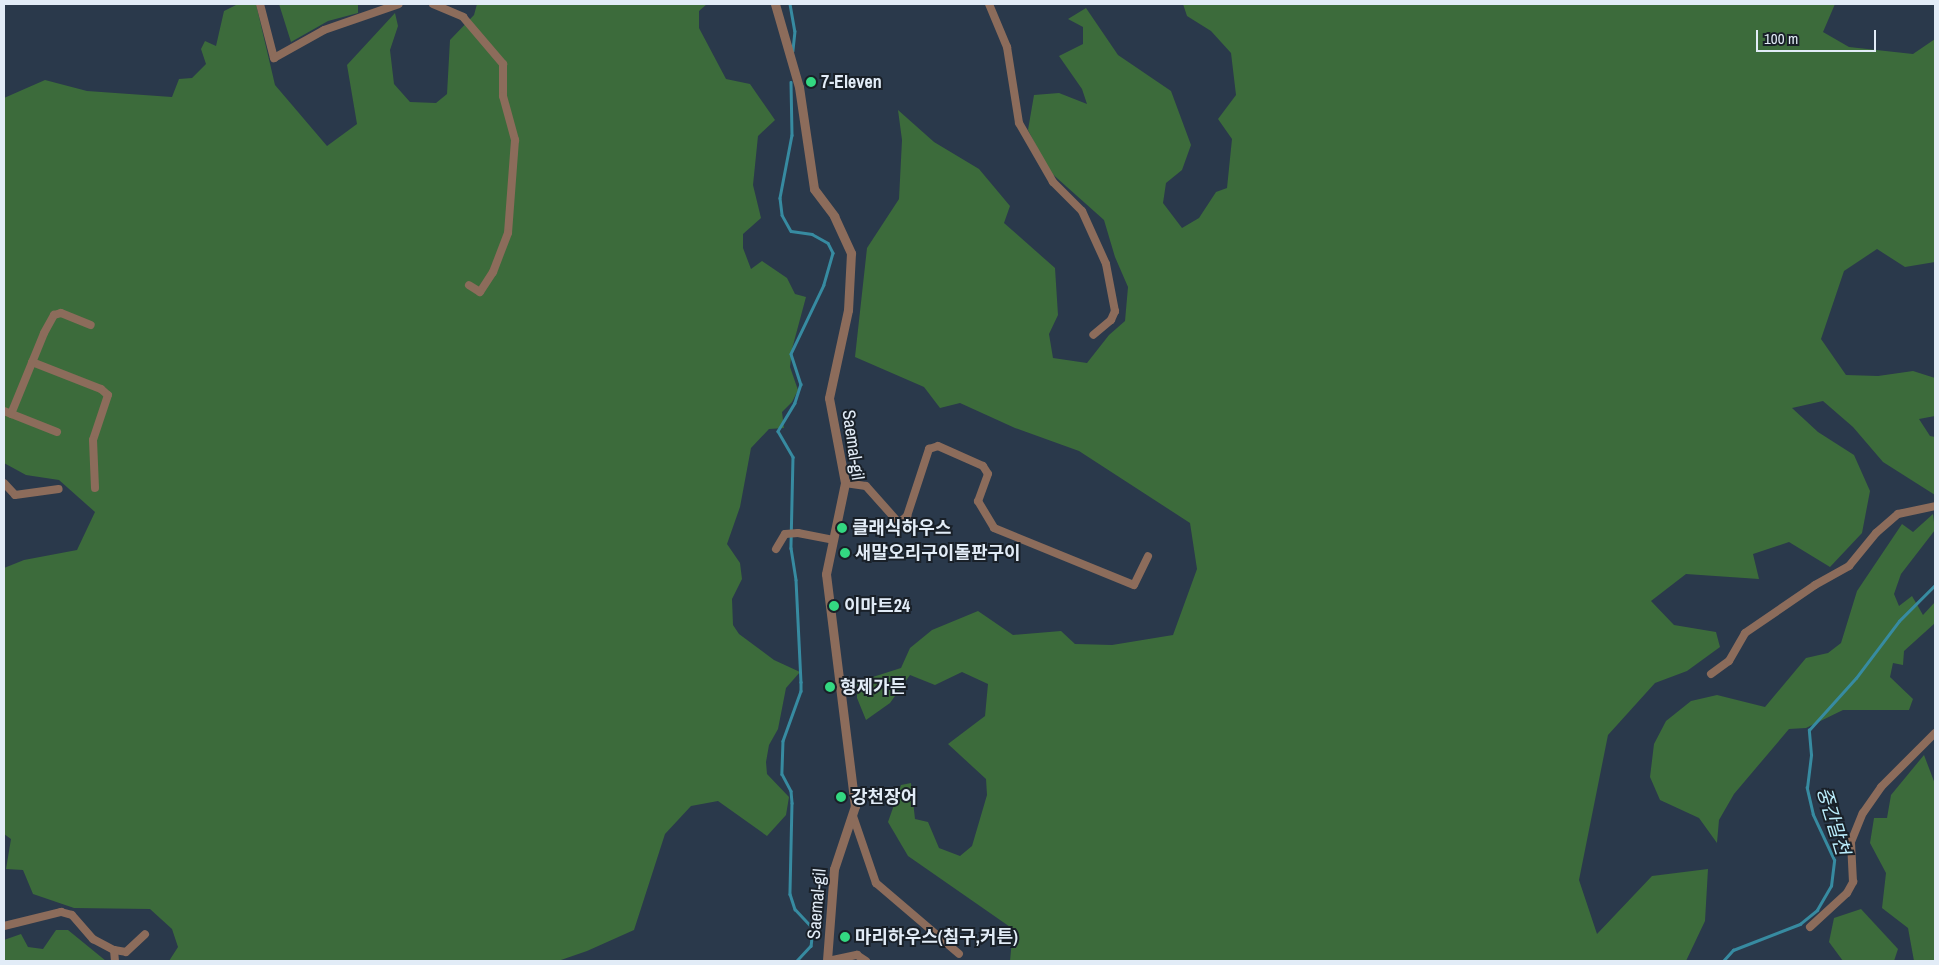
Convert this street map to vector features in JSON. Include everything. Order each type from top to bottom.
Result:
[{"type":"street","points":[[260,4],[274,58],[324,30],[399,4]]},
{"type":"street","points":[[433,4],[463,16],[503,64],[503,96],[515,140],[508,233],[493,272],[480,292],[469,284]]},
{"type":"street","name":"Saemal-gil","points":[[775,4],[799,87],[814,189],[834,216],[851,253],[848,310],[829,398],[844,483],[826,574],[839,668],[853,816],[834,869],[828,961]]},
{"type":"street","points":[[989,4],[1007,47],[1019,123],[1053,182],[1082,211],[1106,264],[1115,311],[1111,320],[1092,336]]},
{"type":"street","points":[[57,432],[8,412],[44,332],[58,313],[91,325]]},
{"type":"street","points":[[32,362],[101,389],[108,395],[93,440],[95,488]]},
{"type":"street","points":[[844,483],[866,486],[899,522],[907,516],[929,449],[938,446],[983,466],[988,474],[978,500],[994,528],[1134,585],[1148,556]]},
{"type":"street","points":[[4,483],[15,496],[59,489]]},
{"type":"street","points":[[1711,674],[1729,661],[1745,633],[1815,584],[1849,566],[1876,533],[1898,514],[1935,506]]},
{"type":"street","points":[[776,549],[785,534],[796,533],[833,540]]},
{"type":"street","points":[[1810,927],[1847,893],[1853,882],[1851,842],[1863,813],[1881,787],[1935,733]]},
{"type":"street","points":[[853,816],[876,883],[959,954]]},
{"type":"street","points":[[4,926],[61,912],[72,915],[85,932],[114,950],[126,952],[145,934]]},
{"type":"street","points":[[114,950],[115,961]]},
{"type":"street","points":[[828,961],[857,955],[866,961]]},
{"type":"green space","points":[[238,4],[256,4],[275,85],[327,146],[357,124],[347,65],[395,13],[398,26],[390,50],[394,84],[410,102],[436,103],[447,94],[450,40],[474,15],[477,4],[707,4],[699,11],[699,28],[726,79],[750,84],[775,120],[758,136],[753,185],[761,218],[743,234],[743,248],[751,269],[762,261],[787,278],[795,294],[806,297],[792,349],[790,367],[798,390],[792,402],[782,412],[784,428],[769,429],[751,448],[740,507],[727,544],[740,563],[742,579],[732,599],[733,625],[739,634],[774,660],[800,672],[786,688],[778,729],[769,745],[766,762],[767,774],[789,797],[786,815],[767,836],[718,801],[691,806],[665,834],[634,930],[587,951],[558,961],[169,961],[178,947],[172,929],[150,909],[74,908],[33,894],[23,870],[6,869],[11,839],[4,834],[4,568],[24,560],[77,550],[95,512],[59,480],[26,475],[4,463],[4,98],[45,80],[87,91],[172,97],[179,79],[192,78],[206,64],[201,49],[205,41],[216,46],[224,11]]},
{"type":"green space","points":[[279,4],[358,4],[358,13],[328,21],[291,42]]},
{"type":"green space","points":[[1183,4],[1835,4],[1823,32],[1849,47],[1913,54],[1935,39],[1935,262],[1905,267],[1877,249],[1844,271],[1821,339],[1846,375],[1878,376],[1913,371],[1935,378],[1935,416],[1919,419],[1930,436],[1935,437],[1935,495],[1883,462],[1853,427],[1823,401],[1792,408],[1818,432],[1854,455],[1870,491],[1862,533],[1830,567],[1789,542],[1753,554],[1759,579],[1686,574],[1651,601],[1674,625],[1716,632],[1720,647],[1687,671],[1655,683],[1608,735],[1579,880],[1597,934],[1652,876],[1708,869],[1705,921],[1686,961],[1010,961],[1013,929],[908,856],[888,822],[901,785],[911,783],[915,819],[928,822],[939,848],[960,856],[972,846],[987,795],[986,779],[948,744],[985,716],[988,684],[962,672],[935,685],[910,675],[890,703],[866,720],[857,698],[857,682],[901,668],[910,648],[932,630],[978,611],[1013,635],[1061,631],[1075,644],[1112,645],[1173,635],[1197,569],[1190,523],[1079,451],[1015,428],[960,403],[940,408],[924,387],[855,357],[867,248],[899,199],[902,140],[898,110],[934,142],[979,169],[1010,206],[1004,223],[1055,268],[1058,315],[1049,334],[1053,358],[1087,363],[1109,335],[1125,321],[1128,287],[1115,257],[1104,220],[1049,171],[1028,130],[1034,95],[1059,93],[1087,104],[1082,89],[1059,56],[1083,44],[1083,27],[1068,19],[1086,8],[1118,55],[1171,91],[1191,145],[1182,170],[1166,183],[1163,203],[1182,228],[1199,218],[1216,192],[1227,188],[1232,139],[1218,119],[1236,95],[1231,53],[1211,31],[1187,16]]},
{"type":"green space","points":[[1933,514],[1935,530],[1901,574],[1894,594],[1899,606],[1912,596],[1923,615],[1935,602],[1935,623],[1904,651],[1903,665],[1893,663],[1890,677],[1913,699],[1909,710],[1843,710],[1806,728],[1789,729],[1734,794],[1719,820],[1717,843],[1699,818],[1660,800],[1650,777],[1654,744],[1666,721],[1691,701],[1717,695],[1765,707],[1806,658],[1828,653],[1841,643],[1857,591],[1902,524],[1913,532]]},
{"type":"green space","points":[[1924,755],[1935,784],[1935,961],[1914,961],[1908,928],[1882,908],[1886,873],[1870,843],[1874,818],[1887,818],[1891,795]]},
{"type":"green space","points":[[1861,909],[1898,949],[1894,961],[1843,961],[1829,942],[1834,918]]},
{"type":"green space","points":[[56,930],[68,930],[106,961],[4,961],[4,940],[21,934],[28,947],[43,949]]},
{"type":"waterway","points":[[790,4],[795,31],[793,51]]},
{"type":"waterway","points":[[791,82],[792,135],[780,198],[782,215],[791,231],[812,234],[828,243],[833,253],[824,285],[791,354],[801,384],[795,403],[778,431],[793,457],[791,548],[796,580],[801,682],[801,691],[783,741],[782,774],[791,791],[792,803],[790,894],[795,909],[813,928],[811,946],[797,961]]},
{"type":"waterway","name":"중간말천","points":[[1723,961],[1733,950],[1800,924],[1817,910],[1831,886],[1834,860],[1813,815],[1807,788],[1811,755],[1809,730],[1856,678],[1899,621],[1935,585]]},
{"type":"place","name":"7-Eleven","points":[[811,82]]},
{"type":"place","name":"클래식하우스","points":[[842,528]]},
{"type":"place","name":"새말오리구이돌판구이","points":[[845,553]]},
{"type":"place","name":"이마트24","points":[[834,606]]},
{"type":"place","name":"형제가든","points":[[830,687]]},
{"type":"place","name":"강천장어","points":[[841,797]]},
{"type":"place","name":"마리하우스(침구,커튼)","points":[[845,937]]}]
